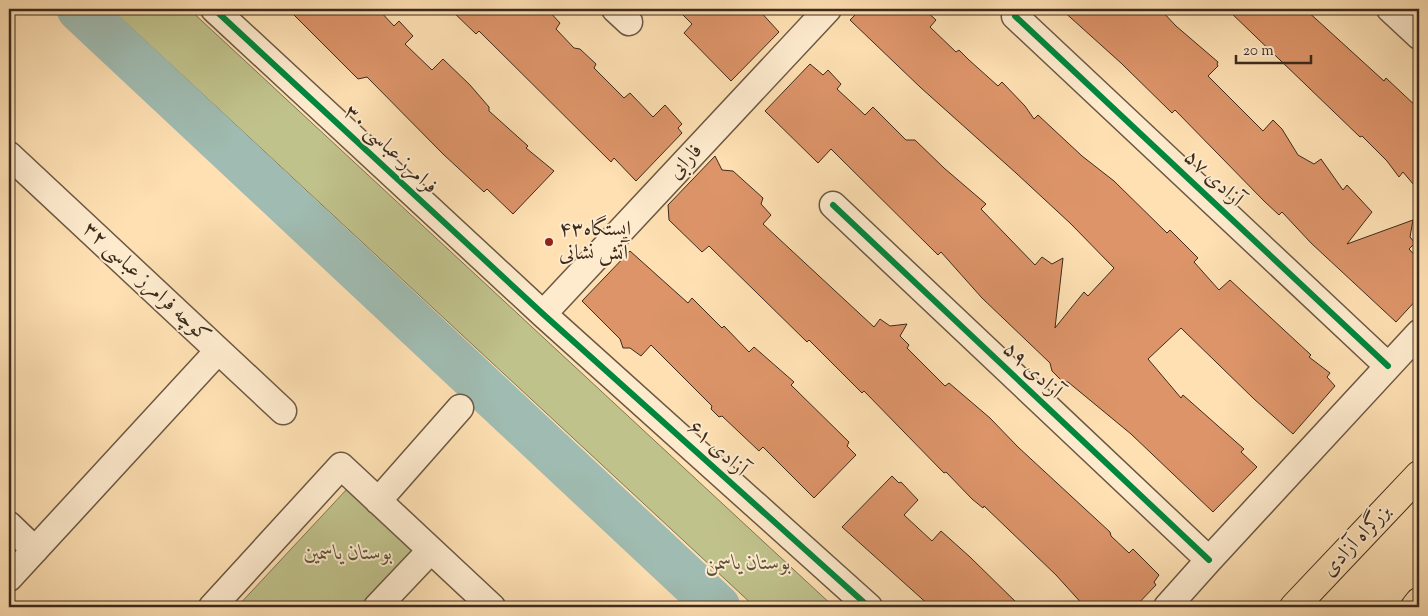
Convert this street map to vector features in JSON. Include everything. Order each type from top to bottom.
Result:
[{"type":"highway","name":"بزرگراه آزادی","points":[[1294,607],[1419,475]]},
{"type":"highway","points":[[1414,607],[1419,602]]},
{"type":"street","name":"فرامرز عباسی ۳۰","points":[[214,9],[543,314]]},
{"type":"street","name":"فارابی","points":[[543,314],[828,9]]},
{"type":"street","points":[[1390,9],[1419,36]]},
{"type":"street","name":"آزادی ۵۷","points":[[1015,16],[1388,366]]},
{"type":"street","name":"کوچه فرامرز عباسی ۳۲","points":[[9,155],[283,411]]},
{"type":"street","name":"آزادی ۵۹","points":[[833,205],[1208,560]]},
{"type":"street","name":"آزادی ۶۱","points":[[543,314],[869,607]]},
{"type":"street","points":[[1167,607],[1208,560],[1419,333]]},
{"type":"street","points":[[9,578],[218,351]]},
{"type":"street","points":[[378,500],[460,408]]},
{"type":"street","points":[[212,607],[341,466],[484,599]]},
{"type":"street","points":[[9,525],[35,550]]},
{"type":"street","points":[[377,607],[431,550]]},
{"type":"green space","name":"بوستان یاسمن","points":[[111,9],[189,9],[834,607],[755,607]]},
{"type":"green space","name":"بوستان یاسمین","points":[[347,489],[413,550],[360,607],[237,607]]},
{"type":"building","points":[[288,9],[378,9],[394,26],[399,21],[413,36],[405,44],[432,70],[443,59],[470,85],[489,107],[489,111],[528,146],[526,148],[554,171],[513,214],[487,189],[484,192],[443,154],[367,77],[358,79]]},
{"type":"building","points":[[450,9],[547,9],[560,23],[556,29],[574,48],[580,49],[596,64],[594,68],[624,98],[630,93],[653,117],[665,105],[682,124],[678,128],[682,133],[636,181],[614,158],[611,162],[479,31],[476,34]]},
{"type":"building","points":[[677,9],[758,9],[779,32],[731,81],[684,33],[692,24]]},
{"type":"building","points":[[861,9],[924,9],[936,20],[930,27],[956,52],[959,50],[998,86],[1002,82],[1025,106],[1034,119],[1038,115],[1082,156],[1114,181],[1167,233],[1170,230],[1198,258],[1194,262],[1219,290],[1230,280],[1311,355],[1309,357],[1330,373],[1327,377],[1335,386],[1293,434],[1181,328],[1148,359],[1181,398],[1183,395],[1244,449],[1241,452],[1257,467],[1213,512],[1131,434],[1068,382],[1063,382],[1052,371],[1050,363],[982,298],[941,252],[938,255],[831,149],[818,163],[765,111],[810,64],[823,75],[828,70],[841,84],[837,89],[865,115],[873,107],[906,140],[915,140],[986,204],[981,209],[1035,265],[1042,257],[1052,264],[1063,258],[1055,328],[1084,292],[1088,296],[1114,268],[1071,224],[920,87],[850,20]]},
{"type":"building","points":[[1061,9],[1160,9],[1176,26],[1218,62],[1218,66],[1208,76],[1263,131],[1273,120],[1282,129],[1298,155],[1314,164],[1321,159],[1343,190],[1347,185],[1372,212],[1347,244],[1413,220],[1410,237],[1415,243],[1409,249],[1419,260],[1419,297],[1396,322],[1311,243],[1282,212],[1279,215],[1264,201],[1175,110],[1172,113],[1121,63]]},
{"type":"building","points":[[1227,9],[1305,9],[1384,81],[1386,78],[1419,109],[1419,191],[1403,172],[1399,177],[1387,161],[1362,136],[1360,137]]},
{"type":"building","points":[[715,156],[722,170],[733,171],[763,198],[761,204],[771,215],[763,224],[874,327],[880,319],[890,326],[907,324],[900,336],[909,345],[907,348],[945,386],[949,383],[990,418],[1018,447],[1110,532],[1111,536],[1129,553],[1133,549],[1159,575],[1154,582],[1156,585],[1135,607],[1085,607],[1056,575],[984,506],[983,508],[972,499],[946,472],[944,473],[864,391],[862,393],[809,340],[807,342],[709,246],[702,252],[669,220],[668,205]]},
{"type":"building","points":[[630,251],[688,303],[692,298],[722,328],[724,326],[749,352],[754,347],[794,382],[791,385],[849,442],[847,446],[856,455],[814,498],[763,447],[759,451],[722,416],[719,417],[711,409],[712,406],[651,345],[641,356],[630,348],[623,348],[620,339],[582,301]]},
{"type":"building","points":[[892,476],[899,483],[901,482],[918,500],[904,515],[932,541],[941,531],[1021,607],[931,607],[842,527]]},
{"type":"waterway","points":[[79,9],[718,607]]},
{"type":"cycle path","points":[[214,9],[543,314],[869,607]]},
{"type":"cycle path","points":[[1015,16],[1388,366]]},
{"type":"cycle path","points":[[833,205],[1209,560]]},
{"type":"place","name":"ایستگاه۴۳ آتش نشانی","points":[[549,242]]}]
